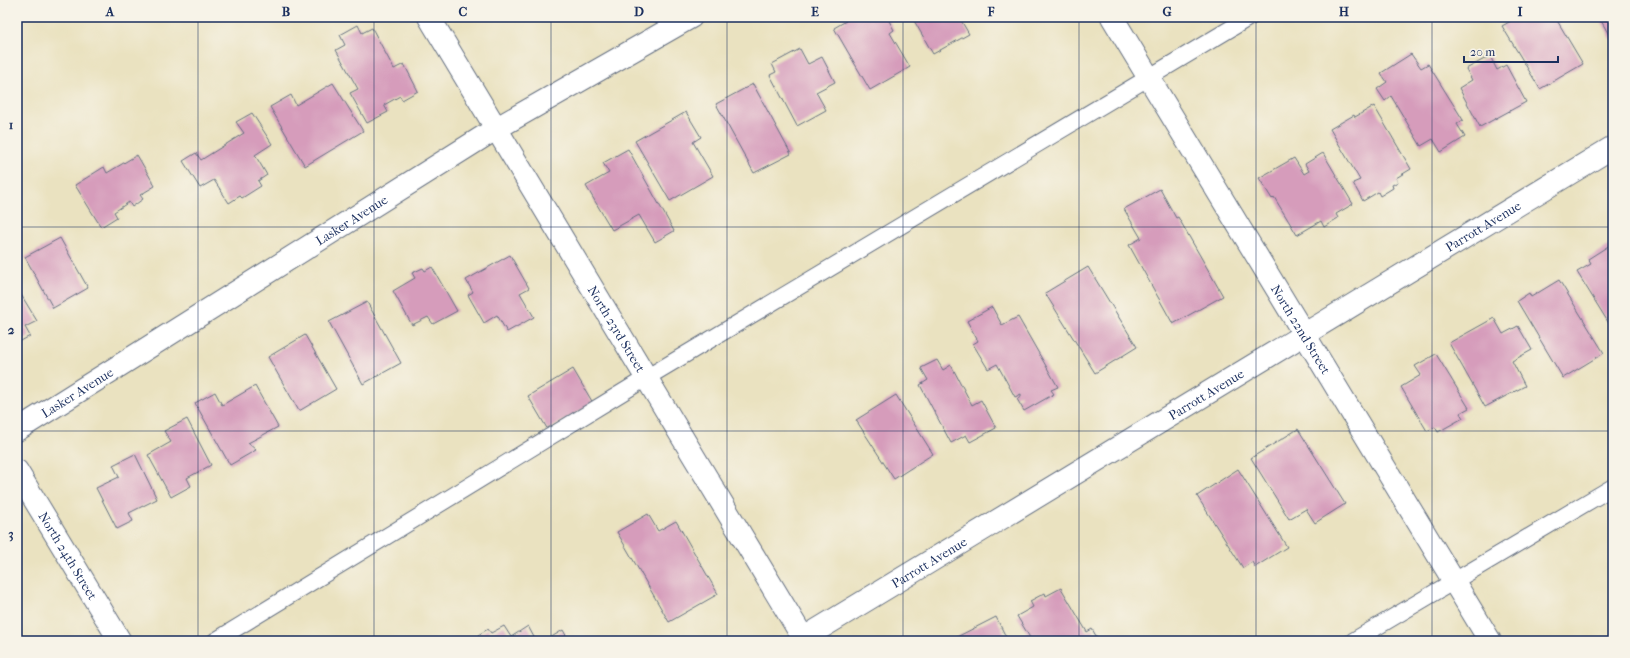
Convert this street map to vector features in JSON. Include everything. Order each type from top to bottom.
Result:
[{"type":"street","name":"North 23rd Street","points":[[429,17],[803,640]]},
{"type":"street","name":"Lasker Avenue","points":[[17,430],[497,128],[691,17]]},
{"type":"street","name":"North 22nd Street","points":[[1112,17],[1490,641]]},
{"type":"street","name":"Parrott Avenue","points":[[803,640],[1613,147]]},
{"type":"street","name":"North 24th Street","points":[[17,471],[120,641]]},
{"type":"lane","points":[[215,641],[646,378],[1250,17]]},
{"type":"lane","points":[[1353,641],[1453,580],[1613,487]]},
{"type":"building","points":[[843,17],[887,17],[894,30],[890,33],[910,67],[870,90],[834,28],[846,21]]},
{"type":"building","points":[[912,17],[959,17],[969,34],[933,54]]},
{"type":"building","points":[[1518,17],[1555,17],[1583,64],[1540,89],[1502,26]]},
{"type":"building","points":[[1599,17],[1613,17],[1613,42]]},
{"type":"building","points":[[358,25],[362,33],[372,28],[394,69],[404,64],[418,91],[402,100],[400,96],[384,105],[388,112],[367,123],[350,93],[358,89],[336,50],[345,45],[340,35]]},
{"type":"building","points":[[800,49],[808,64],[822,57],[835,82],[816,92],[826,110],[797,126],[770,75],[776,72],[772,64]]},
{"type":"building","points":[[1411,54],[1421,68],[1428,64],[1463,120],[1457,124],[1465,137],[1441,152],[1433,139],[1421,146],[1391,96],[1385,101],[1377,89],[1387,82],[1381,73]]},
{"type":"building","points":[[1490,56],[1497,70],[1506,65],[1526,102],[1480,127],[1459,88],[1472,80],[1466,69]]},
{"type":"building","points":[[333,83],[363,131],[305,166],[270,107],[291,95],[296,105]]},
{"type":"building","points":[[753,84],[791,154],[754,173],[716,104]]},
{"type":"building","points":[[1374,106],[1411,169],[1396,178],[1398,182],[1392,185],[1393,188],[1380,196],[1378,192],[1363,201],[1353,183],[1360,180],[1330,129],[1354,115],[1355,117]]},
{"type":"building","points":[[686,112],[701,137],[693,142],[713,176],[670,201],[635,141]]},
{"type":"building","points":[[252,113],[272,144],[255,155],[267,175],[258,181],[261,186],[242,198],[240,196],[229,203],[214,180],[200,188],[183,161],[196,153],[201,160],[244,133],[236,122]]},
{"type":"building","points":[[628,149],[674,231],[655,242],[639,215],[612,230],[586,186],[609,173],[603,163]]},
{"type":"building","points":[[1323,153],[1353,204],[1336,214],[1338,218],[1324,227],[1321,221],[1297,235],[1274,197],[1272,199],[1259,178],[1294,158],[1304,174],[1309,171],[1305,164]]},
{"type":"building","points":[[137,155],[155,186],[140,195],[143,199],[132,207],[129,202],[114,212],[117,217],[101,227],[75,185],[104,167],[107,173]]},
{"type":"building","points":[[1160,189],[1176,218],[1178,217],[1223,296],[1173,324],[1129,245],[1141,238],[1124,209]]},
{"type":"building","points":[[60,238],[88,288],[53,308],[25,257]]},
{"type":"building","points":[[1610,245],[1613,250],[1613,330],[1577,272],[1591,264],[1588,259]]},
{"type":"building","points":[[510,255],[529,288],[520,293],[534,317],[507,332],[497,315],[484,323],[468,295],[473,292],[466,280]]},
{"type":"building","points":[[432,267],[457,311],[433,324],[428,317],[412,325],[393,291],[415,278],[412,273],[423,268],[425,271]]},
{"type":"building","points":[[1088,267],[1137,347],[1095,373],[1045,293]]},
{"type":"building","points":[[1559,280],[1604,353],[1563,378],[1517,301],[1529,293],[1531,297]]},
{"type":"building","points":[[17,288],[37,321],[25,327],[30,336],[19,342],[17,339]]},
{"type":"building","points":[[367,302],[401,363],[363,384],[329,322]]},
{"type":"building","points":[[992,307],[1002,325],[1018,317],[1058,387],[1051,390],[1054,394],[1024,411],[1017,399],[1021,397],[1021,394],[1015,397],[997,364],[988,369],[973,344],[978,341],[967,321]]},
{"type":"building","points":[[1494,318],[1503,334],[1518,326],[1532,350],[1512,361],[1525,386],[1485,407],[1449,343]]},
{"type":"building","points":[[305,335],[336,389],[299,411],[268,357]]},
{"type":"building","points":[[1436,354],[1469,408],[1460,413],[1463,418],[1438,432],[1435,427],[1427,431],[1401,387],[1421,375],[1415,366]]},
{"type":"building","points":[[937,360],[943,370],[951,365],[972,405],[981,400],[996,428],[970,442],[966,435],[951,443],[920,385],[928,380],[921,368]]},
{"type":"building","points":[[573,369],[593,403],[548,430],[528,396]]},
{"type":"building","points":[[255,386],[278,427],[248,443],[256,450],[230,465],[195,403],[215,392],[222,405]]},
{"type":"building","points":[[896,395],[933,454],[894,479],[856,420]]},
{"type":"building","points":[[187,419],[211,465],[187,478],[191,486],[171,497],[148,455],[171,442],[164,431]]},
{"type":"building","points":[[1298,429],[1345,504],[1315,523],[1306,509],[1289,519],[1251,458]]},
{"type":"building","points":[[135,454],[157,499],[129,513],[133,521],[117,529],[96,488],[119,477],[113,465]]},
{"type":"building","points":[[1238,469],[1287,547],[1255,567],[1252,562],[1243,568],[1197,496]]},
{"type":"building","points":[[648,514],[658,531],[676,521],[718,594],[669,622],[617,532]]},
{"type":"building","points":[[1061,588],[1087,632],[1092,629],[1099,641],[1032,641],[1017,616],[1033,607],[1030,601],[1045,593],[1046,596]]},
{"type":"building","points":[[996,617],[1008,641],[949,641]]},
{"type":"building","points":[[504,626],[511,637],[528,626],[536,641],[477,641],[480,639],[478,635],[488,629],[491,633]]},
{"type":"building","points":[[563,630],[569,641],[545,641]]}]
